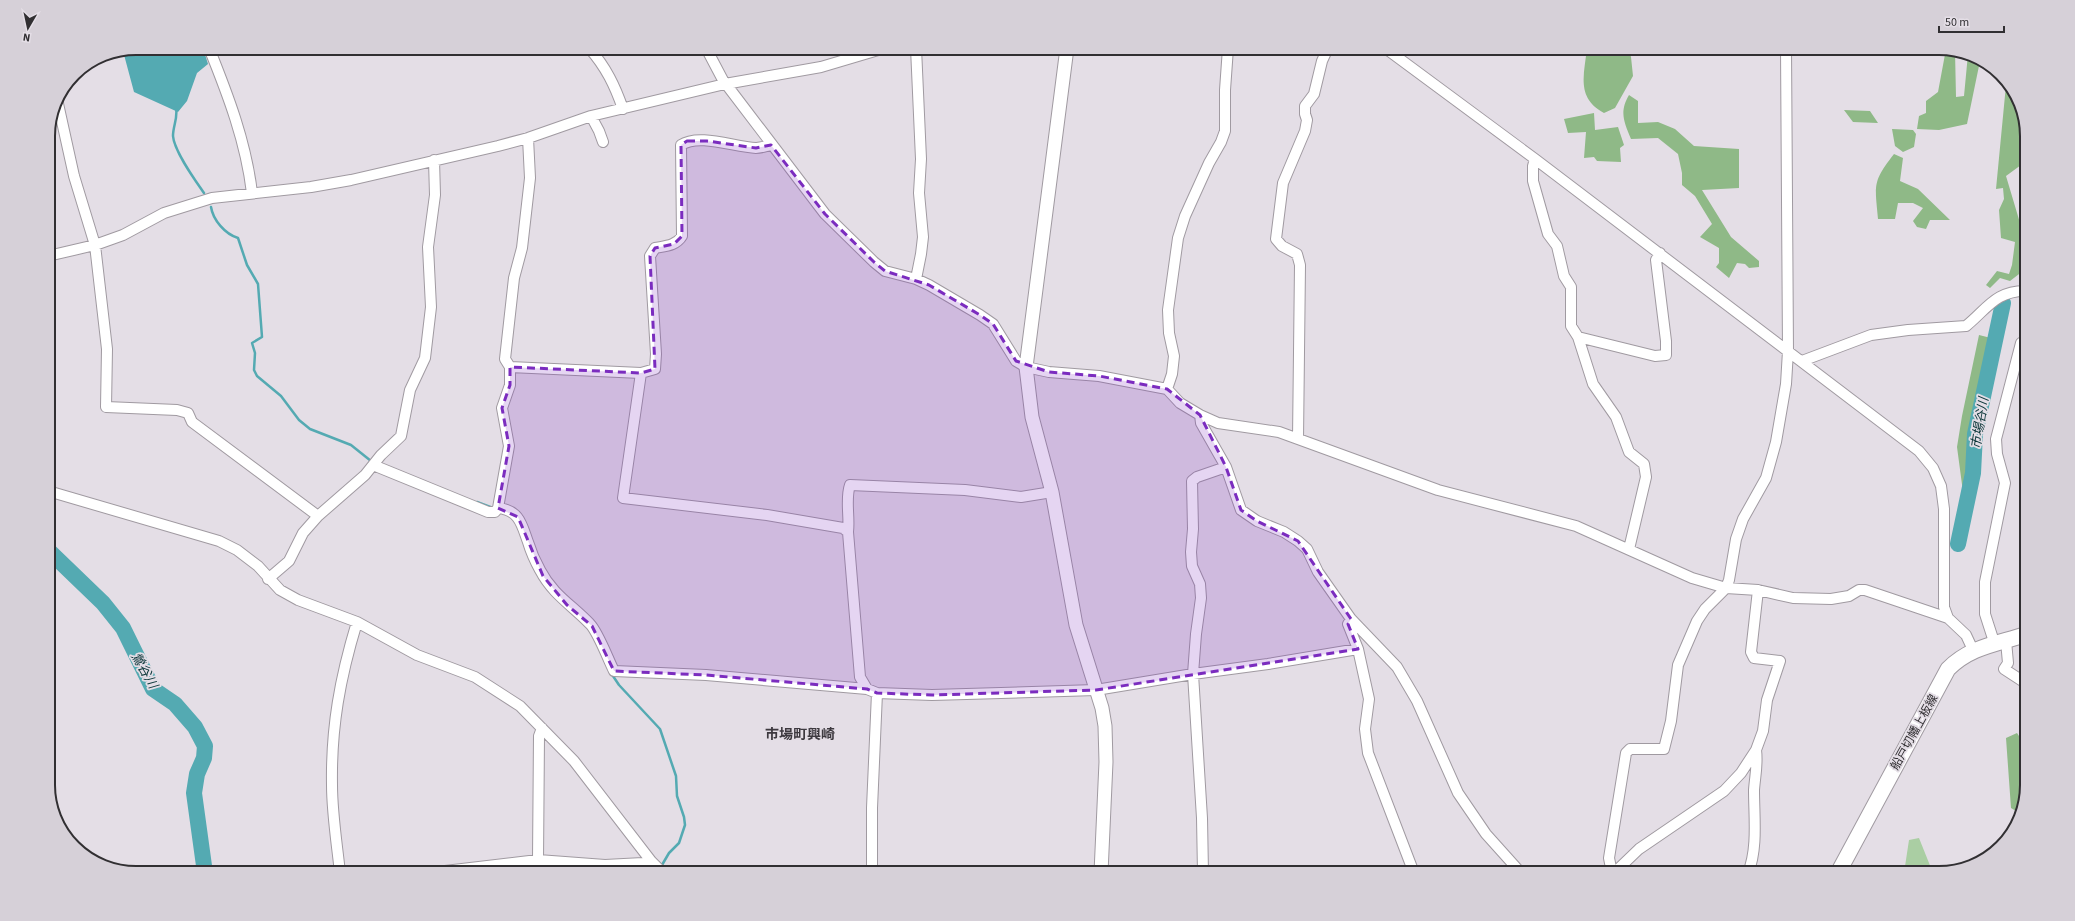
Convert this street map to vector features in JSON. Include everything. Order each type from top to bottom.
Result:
[{"type":"main road","name":"船戸切幡上板線","points":[[1842,866],[1948,669],[1973,650],[2020,636]]},
{"type":"street","points":[[212,55],[233,108],[250,174],[252,193]]},
{"type":"street","points":[[595,55],[601,61],[614,84],[623,109]]},
{"type":"street","points":[[710,55],[725,84],[825,214],[885,271],[895,275],[916,279],[980,315],[993,324],[1016,361],[1026,367],[1049,372],[1099,376],[1167,389],[1180,402],[1200,416],[1218,423],[1279,432],[1438,490],[1576,526],[1692,578],[1726,588],[1758,590],[1793,598],[1831,599],[1849,596],[1859,590],[1865,590],[1948,618],[1966,635],[1973,650]]},
{"type":"street","points":[[55,254],[123,235],[172,210],[212,198],[311,187],[434,160],[528,138],[591,116],[725,84],[821,67],[861,55]]},
{"type":"street","points":[[916,55],[921,159],[919,194],[923,237],[916,279]]},
{"type":"street","points":[[1066,55],[1026,367],[1032,417],[1052,492],[1076,625],[1102,708],[1106,743],[1101,866]]},
{"type":"street","points":[[1167,389],[1172,374],[1174,356],[1169,333],[1168,310],[1178,238],[1185,216],[1225,131],[1225,90],[1228,55]]},
{"type":"street","points":[[1298,439],[1300,265],[1297,254],[1282,246],[1276,238],[1283,183],[1305,131],[1307,120],[1305,106],[1314,94],[1325,55]]},
{"type":"street","points":[[1394,55],[1660,253],[1919,450],[1933,468],[1941,486],[1944,509],[1944,607],[1948,618]]},
{"type":"street","points":[[1611,866],[1609,858],[1626,753],[1630,749],[1664,749],[1671,721],[1678,665],[1697,621],[1705,609],[1726,588],[1729,580],[1736,539],[1743,519],[1766,478],[1776,442],[1786,384],[1788,351],[1786,55]]},
{"type":"street","points":[[59,110],[74,176],[95,244],[107,349],[106,407],[177,410],[188,413],[192,422],[318,516]]},
{"type":"street","points":[[591,116],[599,131],[602,142]]},
{"type":"street","points":[[497,509],[509,446],[502,408],[510,385],[510,367],[505,359],[514,278],[522,248],[530,178],[528,138]]},
{"type":"street","points":[[510,367],[641,373],[655,368],[656,354],[650,256],[655,248],[674,244],[679,241],[682,236],[680,145],[687,141],[707,141],[756,148],[772,145]]},
{"type":"street","points":[[1535,159],[1533,166],[1533,181],[1548,234],[1556,246],[1564,276],[1571,287],[1571,326],[1578,337],[1593,384],[1616,417],[1629,452],[1644,464],[1646,477],[1629,549]]},
{"type":"street","points":[[268,579],[289,561],[303,533],[318,516],[344,495],[373,465],[380,455],[401,436],[410,390],[425,358],[431,307],[428,247],[435,195],[434,160]]},
{"type":"street","points":[[1578,337],[1655,356],[1666,355],[1666,341],[1656,260],[1660,253]]},
{"type":"street","points":[[1802,361],[1871,336],[1966,326],[1995,299],[2009,292],[2020,291]]},
{"type":"street","points":[[2020,347],[1996,439],[1997,454],[2005,483],[1985,582],[1985,614],[2001,643],[2008,663],[2004,669],[2020,679]]},
{"type":"street","points":[[641,373],[623,498],[767,515],[843,528],[848,532]]},
{"type":"street","points":[[1200,416],[1202,423],[1226,467],[1241,510],[1257,522],[1284,532],[1307,549],[1318,572],[1351,619],[1397,667],[1417,701],[1458,793],[1486,834],[1515,866]]},
{"type":"street","points":[[373,465],[488,512],[503,508],[518,517],[523,525],[527,541],[543,576],[567,605],[592,626],[614,670],[706,675],[867,689],[877,693],[932,695],[1096,690],[1358,649]]},
{"type":"street","points":[[1204,866],[1193,674],[1196,634],[1202,598],[1200,584],[1192,566],[1192,481],[1197,477],[1226,467]]},
{"type":"street","points":[[867,689],[860,677],[848,532],[848,491],[850,485],[965,490],[1020,497],[1052,492]]},
{"type":"street","points":[[55,493],[219,541],[237,550],[258,566],[268,579],[280,590],[298,600],[357,622],[417,655],[475,676],[520,706],[574,761],[657,866]]},
{"type":"street","points":[[1621,866],[1639,849],[1724,791],[1741,773],[1756,750],[1763,731],[1767,700],[1780,662],[1754,658],[1751,652],[1758,590]]},
{"type":"street","points":[[1351,619],[1348,624],[1358,649],[1369,699],[1365,728],[1368,753],[1411,866]]},
{"type":"street","points":[[339,866],[332,785],[333,742],[342,674],[357,622]]},
{"type":"street","points":[[872,866],[872,808],[877,693]]},
{"type":"street","points":[[538,860],[539,736],[542,728]]},
{"type":"street","points":[[1750,866],[1753,853],[1754,788],[1758,759],[1756,750]]},
{"type":"street","points":[[487,866],[538,860],[583,866]]},
{"type":"street","points":[[624,866],[651,860]]},
{"type":"highlighted area","points":[[687,141],[707,141],[756,148],[771,145],[825,214],[874,262],[885,271],[929,285],[993,324],[1016,361],[1049,372],[1099,376],[1167,389],[1200,415],[1226,467],[1241,510],[1257,521],[1298,541],[1351,619],[1348,624],[1358,649],[1096,690],[932,695],[877,693],[867,689],[706,675],[614,671],[592,626],[567,605],[543,576],[518,517],[498,508],[509,446],[502,408],[510,385],[510,367],[641,373],[655,369],[650,256],[655,248],[674,244],[682,236],[681,145]]},
{"type":"green space","points":[[1586,55],[1630,55],[1633,76],[1615,108],[1604,113],[1595,107],[1589,100],[1584,85]]},
{"type":"green space","points":[[1945,55],[1955,57],[1956,97],[1964,96],[1967,60],[1979,66],[1967,124],[1939,130],[1917,129],[1919,116],[1926,113],[1926,101],[1938,92]]},
{"type":"green space","points":[[2005,90],[2016,110],[2020,131],[2020,166],[2006,176],[2020,223],[2020,273],[2010,281],[2000,278],[1990,288],[1986,285],[1997,271],[2009,274],[2012,265],[2015,242],[2001,238],[1999,210],[2004,199],[2003,188],[1996,189]]},
{"type":"green space","points":[[1629,95],[1638,101],[1638,123],[1658,122],[1675,129],[1694,146],[1739,149],[1739,188],[1702,190],[1731,237],[1759,261],[1759,267],[1749,268],[1745,264],[1737,263],[1729,278],[1716,267],[1719,263],[1719,248],[1700,237],[1712,224],[1695,196],[1682,185],[1682,173],[1678,154],[1658,138],[1631,139],[1623,112]]},
{"type":"green space","points":[[1844,110],[1870,111],[1878,123],[1853,122]]},
{"type":"green space","points":[[1594,113],[1595,130],[1618,127],[1624,145],[1620,148],[1621,162],[1597,161],[1594,157],[1584,158],[1586,132],[1568,133],[1564,119]]},
{"type":"green space","points":[[1892,129],[1913,130],[1916,134],[1914,147],[1903,152],[1895,146]]},
{"type":"green space","points":[[1894,154],[1903,158],[1900,181],[1918,189],[1950,220],[1930,220],[1926,229],[1917,227],[1913,221],[1923,208],[1913,203],[1898,203],[1895,219],[1878,219],[1876,191],[1878,178]]},
{"type":"green space","points":[[1979,335],[1991,338],[1970,432],[1970,471],[1966,492],[1963,492],[1957,447]]},
{"type":"green space","points":[[2017,733],[2020,738],[2020,790],[2016,811],[2011,808],[2006,738]]},
{"type":"green space","points":[[1919,838],[1930,866],[1905,866],[1909,840]]},
{"type":"water","points":[[205,55],[208,64],[197,73],[187,101],[178,112],[134,92],[124,56]]},
{"type":"waterway","points":[[176,108],[173,136],[174,142],[186,165],[204,193]]},
{"type":"waterway","points":[[211,207],[214,217],[220,226],[238,238],[247,265],[258,284],[262,337],[252,343],[255,353],[254,370],[257,376],[281,396],[299,420],[310,429],[351,445],[371,461]]},
{"type":"waterway","name":"市場谷川","points":[[1958,544],[1973,473],[1975,434],[2003,303]]},
{"type":"waterway","points":[[477,502],[493,508]]},
{"type":"waterway","name":"鶯谷川","points":[[55,557],[103,603],[123,628],[153,689],[175,704],[195,727],[205,746],[204,758],[197,774],[194,793],[204,866]]},
{"type":"waterway","points":[[611,673],[619,685],[660,729],[676,776],[677,796],[685,825],[679,843],[669,853],[662,865]]},
{"type":"district","name":"市場町興崎","points":[[800,734]]}]
